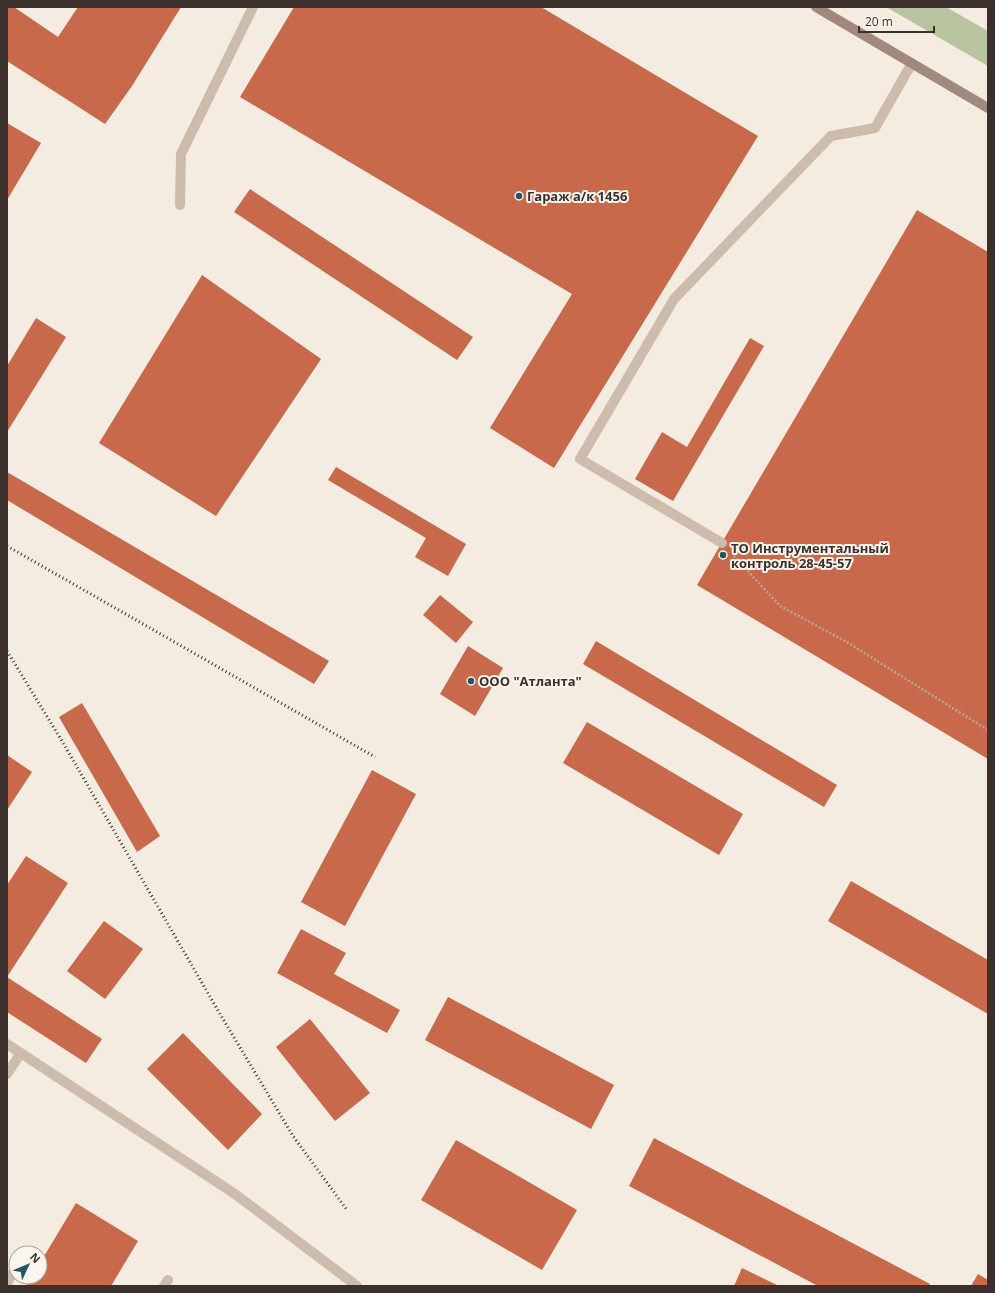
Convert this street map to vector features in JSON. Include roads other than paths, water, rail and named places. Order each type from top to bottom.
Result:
[{"type":"street","points":[[816,7],[988,108]]},
{"type":"lane","points":[[180,205],[181,154],[253,7]]},
{"type":"lane","points":[[722,543],[580,459],[674,299],[831,136],[875,128],[912,63]]},
{"type":"lane","points":[[7,1044],[235,1194],[357,1286]]},
{"type":"lane","points":[[7,1074],[21,1053]]},
{"type":"railway","points":[[7,546],[375,757]]},
{"type":"railway","points":[[7,651],[62,741],[220,1014],[293,1136],[347,1210]]},
{"type":"place","name":"Гараж а/к 1456","points":[[519,196]]},
{"type":"place","name":"ТО Инструментальный контроль 28-45-57","points":[[723,555]]},
{"type":"place","name":"ООО \"Атланта\"","points":[[471,681]]}]
